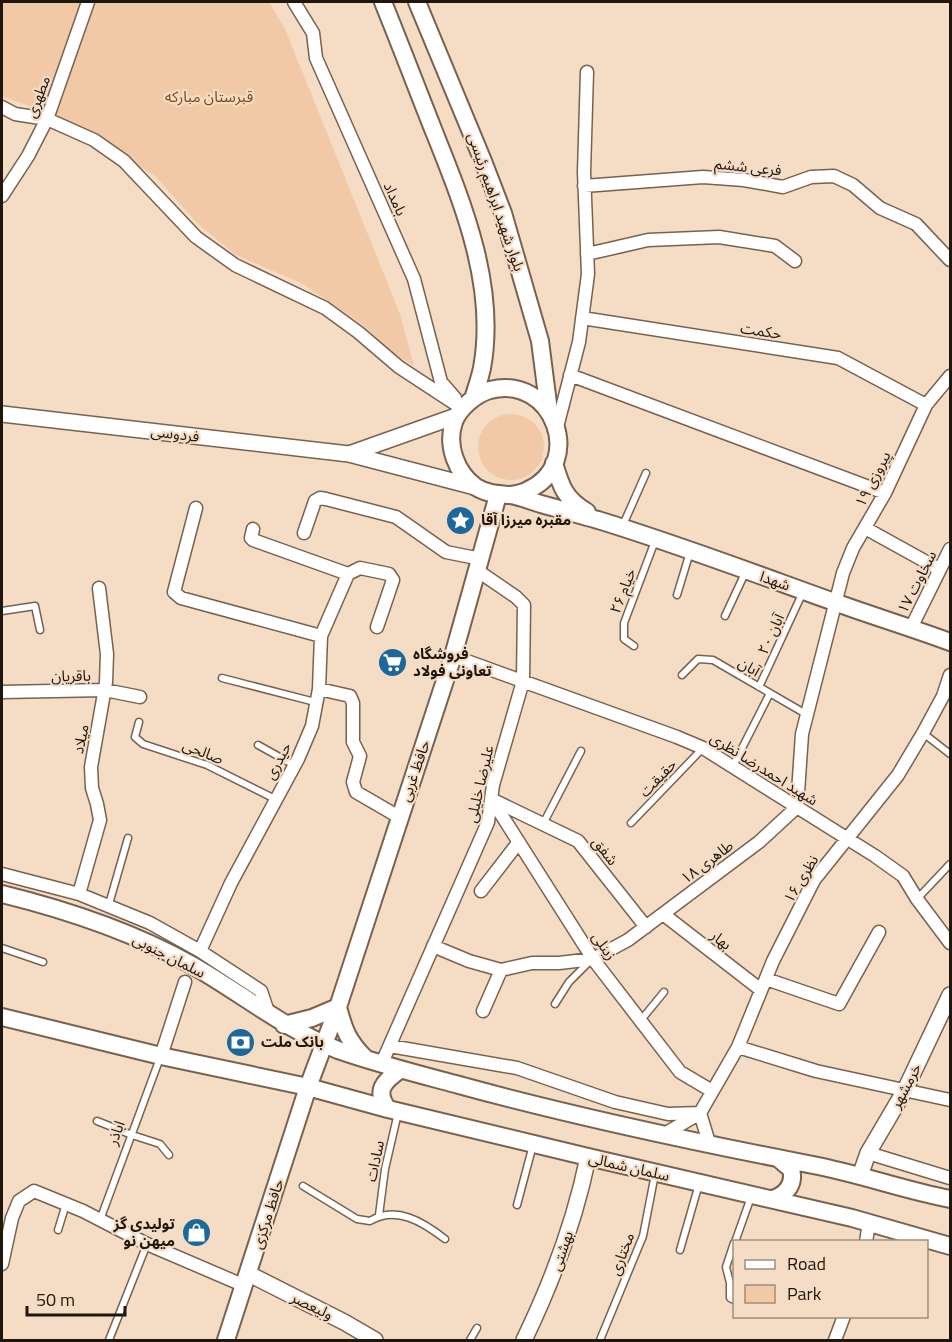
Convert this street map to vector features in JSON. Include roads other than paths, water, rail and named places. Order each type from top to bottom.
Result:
[{"type":"main road","points":[[383,2],[454,182],[473,240],[483,290],[485,332],[482,368],[464,408],[452,427],[454,457],[462,474],[475,487],[600,521]]},
{"type":"main road","name":"بلوار شهید ابراهیم رئیسی","points":[[417,2],[503,213],[540,341],[549,411]]},
{"type":"main road","points":[[464,408],[488,391],[505,388],[522,391],[537,398],[549,411],[557,427],[559,446],[554,463],[544,479],[529,490],[504,495]]},
{"type":"main road","points":[[554,463],[560,485],[572,503],[600,521]]},
{"type":"main road","name":"حافظ غربی","points":[[325,1045],[453,656],[479,565],[504,495]]},
{"type":"main road","name":"شهدا","points":[[600,521],[951,642]]},
{"type":"main road","name":"سلمان جنوبی","points":[[2,894],[87,918],[141,941],[192,965],[284,1025],[325,1045]]},
{"type":"main road","points":[[284,1025],[338,1008],[345,1034],[355,1048],[375,1063]]},
{"type":"main road","points":[[2,1017],[161,1056],[308,1087]]},
{"type":"main road","points":[[325,1045],[375,1063],[566,1113],[710,1146],[860,1176],[951,1199]]},
{"type":"main road","name":"حافظ مرکزی","points":[[226,1341],[308,1087],[325,1045]]},
{"type":"main road","points":[[393,1110],[383,1103],[382,1088],[384,1081],[400,1070]]},
{"type":"main road","name":"سلمان شمالی","points":[[308,1087],[588,1157],[869,1222],[918,1240]]},
{"type":"main road","points":[[773,1199],[783,1196],[793,1176],[792,1169],[778,1159]]},
{"type":"main road","name":"سلمان شمالی","points":[[928,1242],[951,1246]]},
{"type":"street","name":"مطهری","points":[[2,196],[28,156],[47,120],[88,2]]},
{"type":"street","name":"بامداد","points":[[294,2],[313,33],[316,58],[414,279],[441,382],[464,408]]},
{"type":"street","points":[[557,427],[579,342],[588,274],[584,186],[587,72]]},
{"type":"street","points":[[2,107],[15,114],[47,120],[94,140],[124,161],[196,237],[234,265],[325,308],[358,332],[399,368],[464,408]]},
{"type":"street","name":"فرعی ششم","points":[[584,186],[703,177],[744,180],[783,187],[810,177],[834,176],[853,185],[880,208],[916,224],[951,260]]},
{"type":"street","points":[[587,254],[648,240],[719,237],[775,246],[795,261]]},
{"type":"street","name":"حکمت","points":[[582,318],[838,358],[926,405]]},
{"type":"street","points":[[570,375],[885,493]]},
{"type":"street","name":"پیروزی ۱۹","points":[[835,603],[853,548],[885,493],[926,405],[951,376]]},
{"type":"street","points":[[349,454],[464,408]]},
{"type":"street","name":"فردوسی","points":[[2,414],[349,454],[475,487]]},
{"type":"street","points":[[304,533],[315,501],[320,498],[396,517],[410,524],[446,552],[479,565]]},
{"type":"street","points":[[196,508],[174,592],[181,598],[321,636]]},
{"type":"street","points":[[865,528],[939,569]]},
{"type":"street","points":[[253,529],[251,538],[253,540],[348,574],[360,568],[392,576],[393,580],[377,627]]},
{"type":"street","name":"سخاوت ۱۷","points":[[911,628],[951,549]]},
{"type":"street","name":"علیرضا خلیلی","points":[[375,1063],[390,1046],[488,822],[498,764],[523,681],[524,605],[479,565]]},
{"type":"street","name":"حیدری","points":[[200,951],[231,883],[294,765],[312,726],[319,689],[321,636],[348,574]]},
{"type":"street","name":"میلاد","points":[[80,894],[100,820],[92,788],[91,767],[105,690],[107,654],[99,588]]},
{"type":"street","points":[[797,807],[802,734],[835,603]]},
{"type":"street","name":"شهید احمدرضا نظری","points":[[453,656],[703,748],[903,876],[917,899],[951,943]]},
{"type":"street","name":"نظری ۱۶","points":[[700,1113],[738,1047],[764,985],[814,880],[898,775],[947,698],[951,675]]},
{"type":"street","points":[[319,689],[350,696],[353,703],[353,742],[360,756],[353,782],[356,792],[399,817]]},
{"type":"street","name":"باقریان","points":[[2,693],[105,690],[140,697]]},
{"type":"street","name":"شفق","points":[[492,800],[578,841],[646,927]]},
{"type":"street","name":"زینلی","points":[[492,800],[593,959],[680,1072],[712,1091]]},
{"type":"street","name":"طاهری ۱۸","points":[[433,946],[469,961],[501,970],[532,963],[593,959],[628,940],[646,927],[759,842],[797,807]]},
{"type":"street","points":[[481,891],[519,843]]},
{"type":"street","points":[[2,874],[80,894],[109,904],[150,923],[200,951],[261,991],[269,1015]]},
{"type":"street","name":"بهار","points":[[663,914],[764,985],[839,1004],[879,932]]},
{"type":"street","points":[[483,1011],[501,970]]},
{"type":"street","points":[[161,1056],[185,982]]},
{"type":"street","name":"خرمشهر","points":[[860,1176],[868,1153],[905,1090],[951,995]]},
{"type":"street","points":[[390,1046],[517,1068],[615,1102],[668,1114],[700,1113]]},
{"type":"street","points":[[738,1047],[816,1071],[951,1100]]},
{"type":"street","points":[[663,1135],[700,1113]]},
{"type":"street","points":[[700,1113],[710,1146]]},
{"type":"street","points":[[868,1153],[951,1178]]},
{"type":"street","name":"بهشتی","points":[[524,1341],[548,1291],[573,1220],[588,1157]]},
{"type":"street","points":[[2,1264],[5,1240],[19,1201],[34,1191],[66,1204],[147,1244],[247,1280]]},
{"type":"street","points":[[866,1240],[869,1222]]},
{"type":"street","name":"ولیعصر","points":[[247,1280],[344,1322],[375,1341]]},
{"type":"street","points":[[835,1341],[844,1318]]},
{"type":"lane","points":[[621,528],[646,473]]},
{"type":"lane","name":"خیام ۲۶","points":[[634,646],[624,639],[624,623],[656,540]]},
{"type":"lane","points":[[677,595],[690,552]]},
{"type":"lane","points":[[725,616],[746,571]]},
{"type":"lane","name":"آبان ۲۰","points":[[759,687],[804,591]]},
{"type":"lane","points":[[2,611],[35,606],[40,630]]},
{"type":"lane","name":"آبان","points":[[682,675],[698,659],[713,660],[806,714]]},
{"type":"lane","points":[[222,678],[315,702]]},
{"type":"lane","points":[[733,766],[770,693]]},
{"type":"lane","name":"صالحی","points":[[139,722],[135,737],[143,744],[207,765],[274,799]]},
{"type":"lane","points":[[923,734],[951,754]]},
{"type":"lane","points":[[258,745],[294,765]]},
{"type":"lane","name":"حقیقت","points":[[631,824],[703,748]]},
{"type":"lane","points":[[543,824],[581,751]]},
{"type":"lane","points":[[109,904],[128,838]]},
{"type":"lane","points":[[917,899],[951,864]]},
{"type":"lane","points":[[2,948],[43,962]]},
{"type":"lane","points":[[555,1004],[569,982],[593,959]]},
{"type":"lane","points":[[641,1020],[664,992]]},
{"type":"lane","name":"اباذر","points":[[100,1221],[161,1056]]},
{"type":"lane","name":"سادات","points":[[379,1215],[393,1110]]},
{"type":"lane","points":[[97,1121],[160,1144],[169,1155]]},
{"type":"lane","points":[[517,1205],[533,1143]]},
{"type":"lane","name":"مختاری","points":[[600,1341],[643,1236],[655,1172]]},
{"type":"lane","points":[[680,1250],[699,1182]]},
{"type":"lane","points":[[303,1186],[357,1219],[370,1221],[379,1215],[395,1213],[428,1226],[445,1239]]},
{"type":"lane","points":[[736,1240],[752,1195]]},
{"type":"lane","points":[[58,1230],[66,1204]]},
{"type":"lane","points":[[109,1341],[147,1244]]},
{"type":"lane","points":[[733,1248],[726,1267],[730,1282],[729,1298],[733,1299]]},
{"type":"lane","points":[[470,1341],[477,1328]]},
{"type":"place","name":"مقبره میرزا آقا","points":[[460,520]]},
{"type":"place","name":"فروشگاه تعاونی فولاد","points":[[392,663]]},
{"type":"place","name":"بانک ملت","points":[[240,1042]]},
{"type":"place","name":"تولیدی گز میهن نو","points":[[196,1233]]},
{"type":"park label","name":"قبرستان مبارکه","points":[[209,97]]}]
